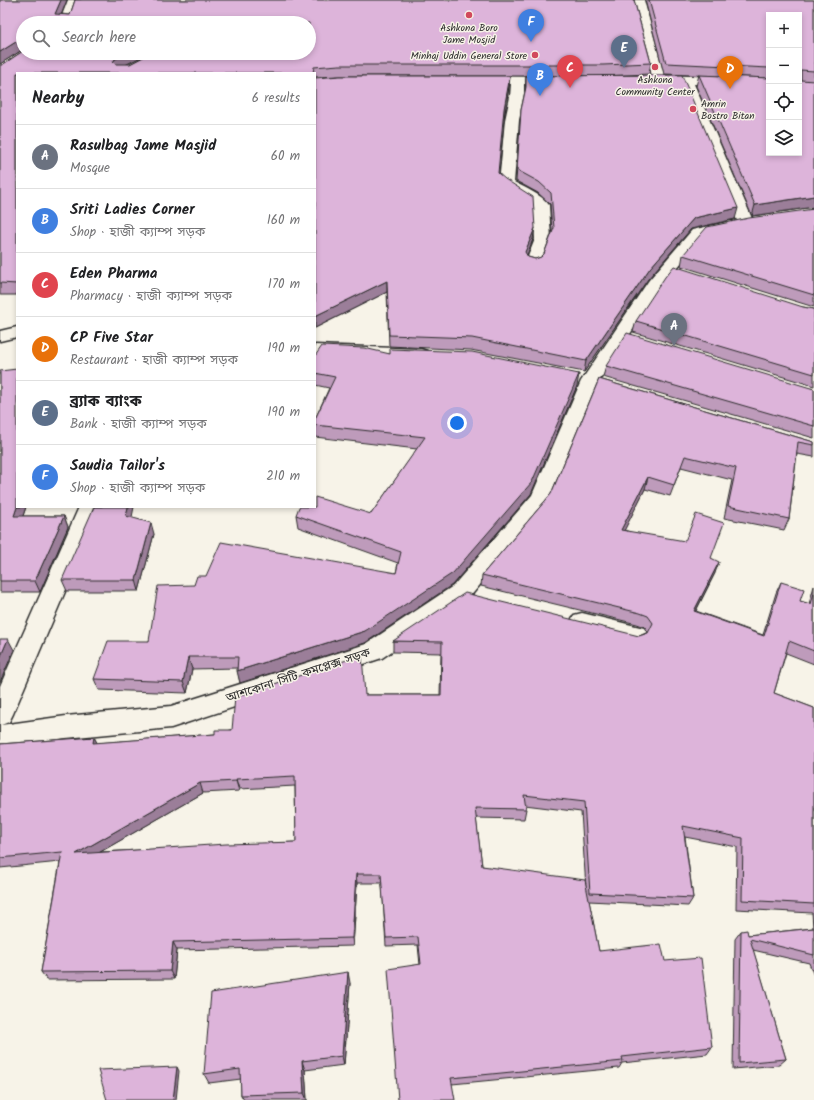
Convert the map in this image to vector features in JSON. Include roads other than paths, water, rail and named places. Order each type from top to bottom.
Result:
[{"type":"street","points":[[68,16],[74,0]]},
{"type":"street","points":[[638,0],[658,79]]},
{"type":"street","points":[[642,80],[658,79],[766,83]]},
{"type":"street","points":[[471,80],[571,81]]},
{"type":"street","points":[[518,80],[517,97],[512,120],[506,184],[522,192],[541,205],[544,239],[533,264]]},
{"type":"street","name":"আশকোনা সিটি কমপ্লেক্স সড়ক","points":[[0,736],[66,727],[171,717],[374,652],[461,592],[541,499],[590,382],[628,338],[655,284],[675,271],[698,233],[753,222],[686,80]]},
{"type":"street","points":[[0,336],[16,332]]},
{"type":"street","points":[[316,351],[440,356]]},
{"type":"street","points":[[0,714],[90,508]]},
{"type":"street","points":[[461,592],[483,598]]},
{"type":"street","points":[[560,616],[636,635]]},
{"type":"place","name":"Ashkona Boro Jame Mosjid","points":[[469,15]]},
{"type":"place","name":"Saudia Tailor's","points":[[531,42]]},
{"type":"place","name":"Minhaj Uddin General Store","points":[[535,55]]},
{"type":"place","name":"Ashkona Community Center","points":[[655,67]]},
{"type":"place","name":"ব্র্যাক ব্যাংক","points":[[624,68]]},
{"type":"place","name":"Eden Pharma","points":[[570,88]]},
{"type":"place","name":"CP Five Star","points":[[730,89]]},
{"type":"place","name":"Sriti Ladies Corner","points":[[540,96]]},
{"type":"place","name":"Amrin Bostro Bitan","points":[[693,109]]},
{"type":"place","name":"Rasulbag Jame Masjid","points":[[674,346]]}]
